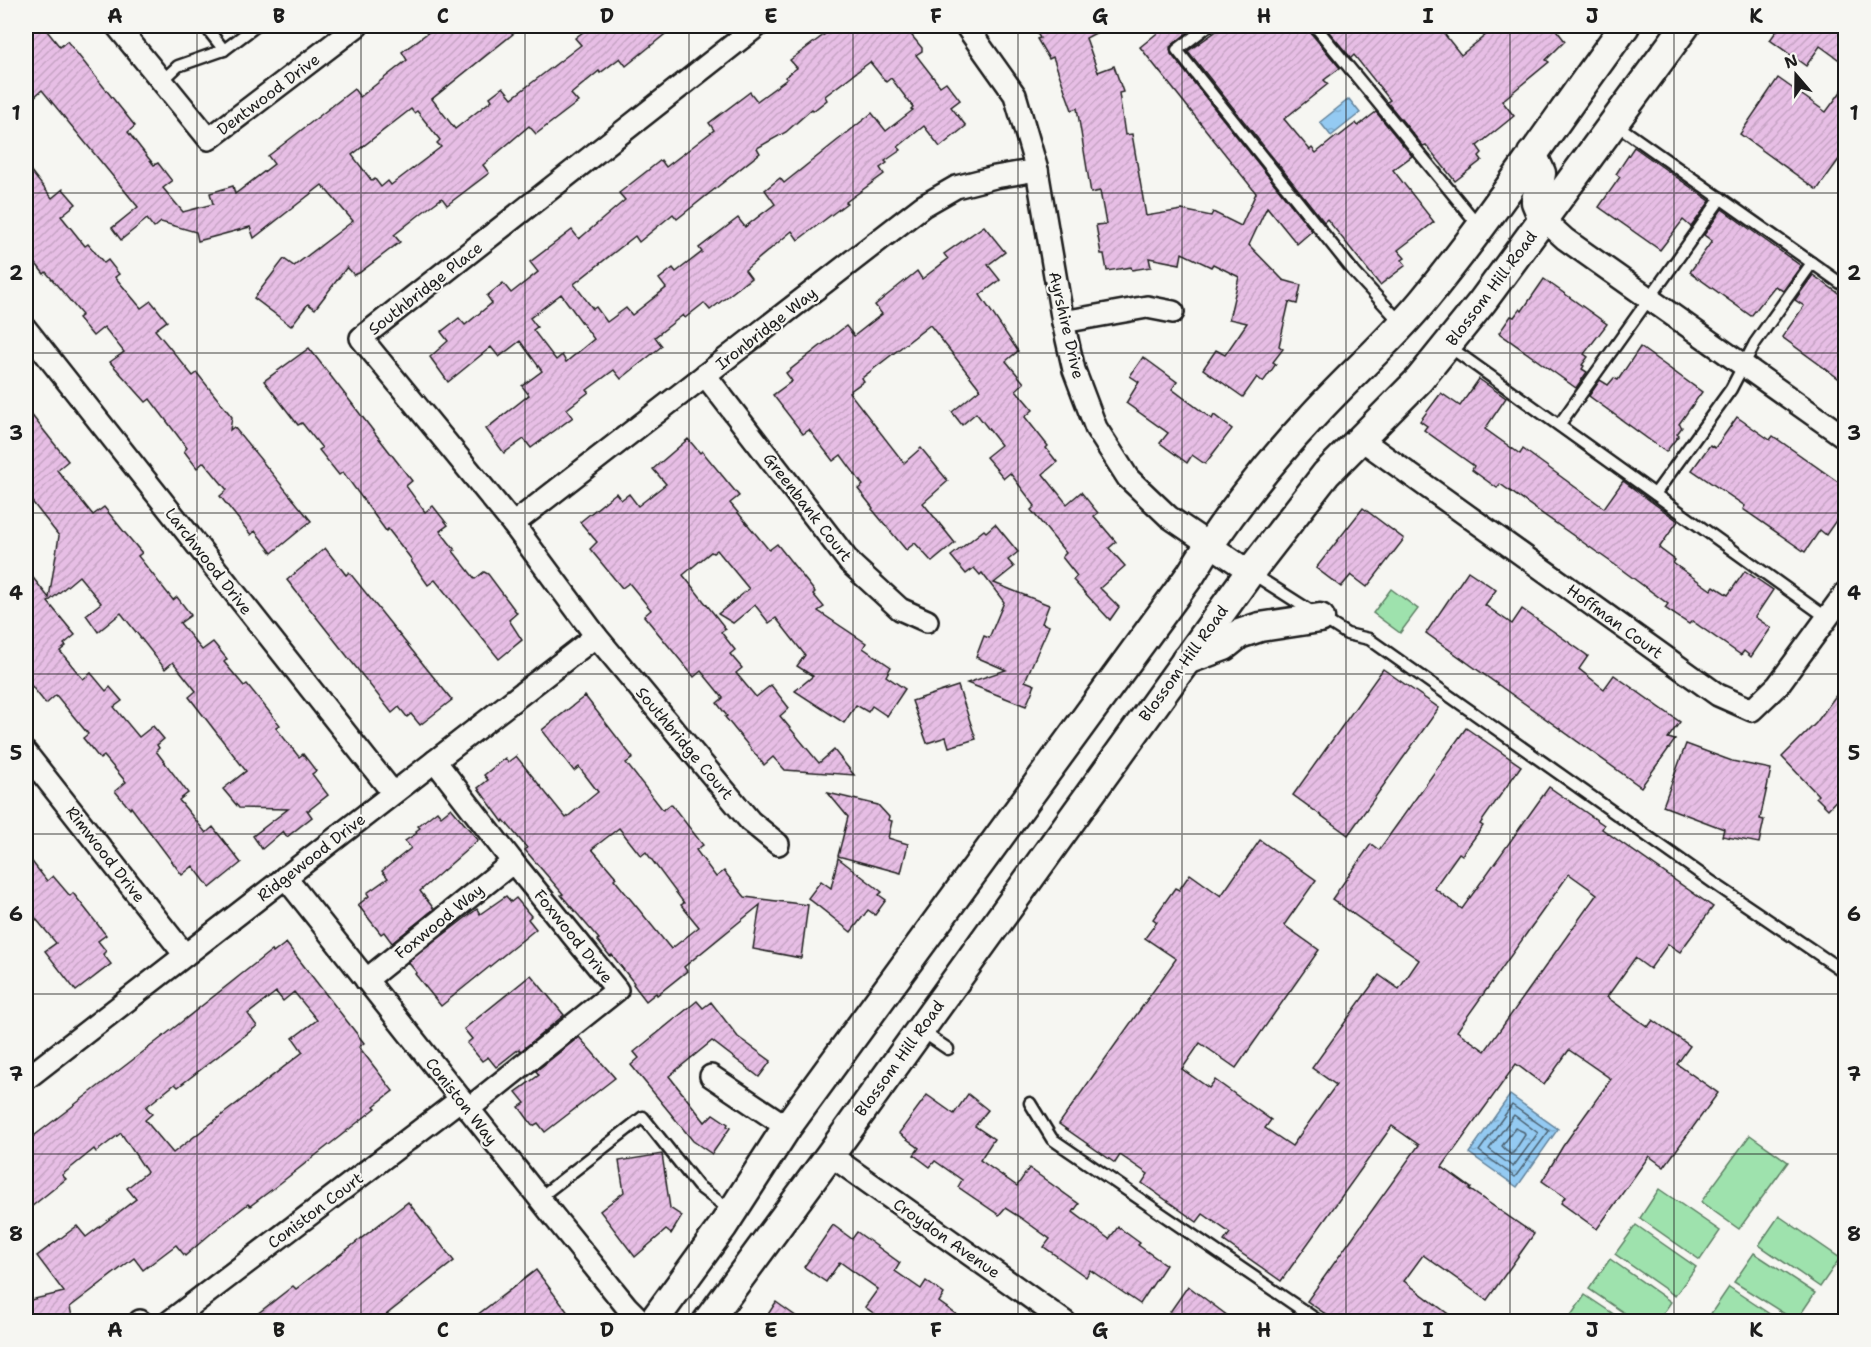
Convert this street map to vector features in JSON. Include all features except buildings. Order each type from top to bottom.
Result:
[{"type":"main road","points":[[653,1322],[732,1212],[787,1127],[1191,574],[1208,545],[1309,420],[1424,300],[1623,26]]},
{"type":"main road","name":"Blossom Hill Road","points":[[707,1322],[1250,572],[1318,483],[1359,438],[1419,380],[1482,302],[1685,26]]},
{"type":"main road","points":[[1532,153],[1541,173],[1536,202],[1543,219]]},
{"type":"main road","points":[[1186,660],[1224,646],[1239,634],[1260,627],[1320,618]]},
{"type":"street","name":"Dentwood Drive","points":[[117,26],[209,139],[357,26]]},
{"type":"street","name":"Southbridge Place","points":[[596,636],[513,524],[362,338],[757,26]]},
{"type":"street","name":"Ayrshire Drive","points":[[966,26],[1015,95],[1037,170],[1063,322],[1074,370],[1096,428],[1128,478],[1169,517],[1250,572]]},
{"type":"street","name":"Ironbridge Way","points":[[513,524],[923,206],[956,187],[1037,170]]},
{"type":"street","points":[[1543,219],[1565,239],[1845,438]]},
{"type":"street","points":[[1063,322],[1147,307],[1173,312]]},
{"type":"street","name":"Larchwood Drive","points":[[26,329],[393,793]]},
{"type":"street","name":"Greenbank Court","points":[[705,375],[850,563],[900,609],[927,621]]},
{"type":"street","name":"Hoffman Court","points":[[1359,438],[1718,695],[1752,710],[1778,685],[1845,592]]},
{"type":"street","name":"Ridgewood Drive","points":[[26,1079],[596,636]]},
{"type":"street","name":"Southbridge Court","points":[[596,636],[750,821],[778,844]]},
{"type":"street","name":"Rimwood Drive","points":[[26,753],[185,955]]},
{"type":"street","name":"Foxwood Drive","points":[[435,760],[513,862],[617,990],[465,1104]]},
{"type":"street","name":"Foxwood Way","points":[[366,980],[513,862]]},
{"type":"street","name":"Coniston Way","points":[[285,878],[539,1198],[627,1307],[642,1322]]},
{"type":"street","points":[[711,1077],[787,1127]]},
{"type":"street","name":"Coniston Court","points":[[169,1322],[465,1104]]},
{"type":"street","name":"Croydon Avenue","points":[[830,1155],[1065,1322]]},
{"type":"lane","points":[[205,26],[224,50]]},
{"type":"lane","points":[[162,81],[178,66],[224,50],[256,26]]},
{"type":"lane","points":[[1208,26],[1177,50],[1354,272],[1402,324]]},
{"type":"lane","points":[[1315,26],[1479,226]]},
{"type":"lane","points":[[1614,123],[1845,287]]},
{"type":"lane","points":[[1559,425],[1721,198]]},
{"type":"lane","points":[[1655,494],[1731,389],[1755,343],[1812,263]]},
{"type":"lane","points":[[1447,345],[1827,617]]},
{"type":"lane","points":[[1250,572],[1347,634],[1369,639],[1715,884],[1845,973]]},
{"type":"lane","points":[[919,1030],[948,1049]]},
{"type":"lane","points":[[1030,1104],[1052,1139],[1320,1322]]},
{"type":"lane","points":[[539,1198],[643,1117],[698,1186],[732,1212]]},
{"type":"green space","points":[[1391,589],[1418,609],[1400,633],[1373,613]]},
{"type":"green space","points":[[1750,1135],[1788,1162],[1739,1229],[1701,1202]]},
{"type":"green space","points":[[1659,1189],[1720,1231],[1700,1260],[1640,1218]]},
{"type":"green space","points":[[1779,1216],[1840,1258],[1820,1287],[1759,1245]]},
{"type":"green space","points":[[1636,1225],[1696,1267],[1675,1296],[1615,1254]]},
{"type":"green space","points":[[1754,1253],[1815,1293],[1796,1321],[1734,1282]]},
{"type":"green space","points":[[1610,1259],[1671,1302],[1658,1321],[1636,1321],[1589,1289]]},
{"type":"green space","points":[[1729,1287],[1780,1321],[1720,1321],[1710,1315]]},
{"type":"green space","points":[[1585,1295],[1624,1321],[1567,1321]]},
{"type":"water","points":[[1349,99],[1360,113],[1331,136],[1320,122]]},
{"type":"water","points":[[1510,1095],[1558,1129],[1517,1187],[1469,1153]]}]
